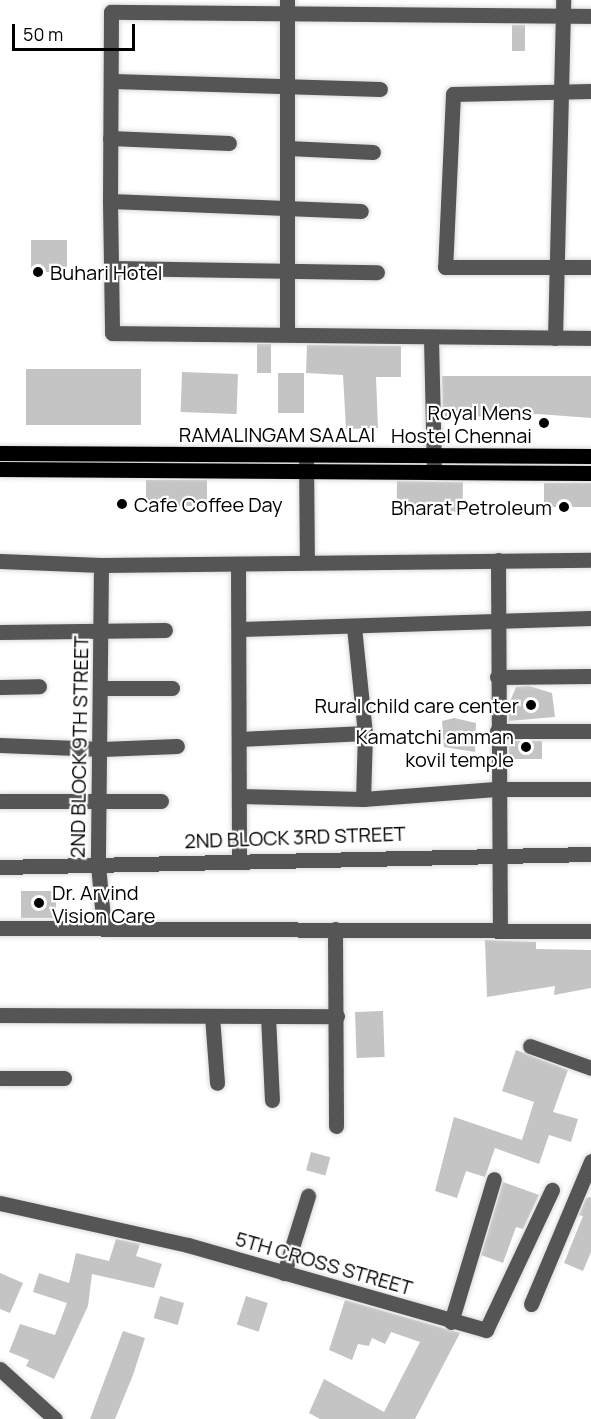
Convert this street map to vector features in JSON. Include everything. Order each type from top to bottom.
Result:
[{"type":"main road","name":"RAMALINGAM SAALAI","points":[[0,453],[306,464],[434,454],[591,456]]},
{"type":"main road","points":[[561,455],[562,472]]},
{"type":"main road","points":[[0,469],[306,464],[434,470],[591,473]]},
{"type":"street","points":[[287,0],[287,333]]},
{"type":"street","points":[[555,338],[563,0]]},
{"type":"street","points":[[591,16],[288,17],[111,12],[113,81],[110,138],[112,333],[287,333],[431,338],[591,338]]},
{"type":"street","points":[[113,81],[380,89]]},
{"type":"street","points":[[591,91],[453,94],[445,267],[591,267]]},
{"type":"street","points":[[110,138],[229,143]]},
{"type":"street","points":[[288,148],[373,152]]},
{"type":"street","points":[[110,201],[361,210]]},
{"type":"street","points":[[112,268],[377,272]]},
{"type":"street","points":[[431,338],[434,470]]},
{"type":"street","points":[[306,464],[307,561]]},
{"type":"street","points":[[498,560],[496,789],[500,930]]},
{"type":"street","points":[[0,561],[101,565],[307,561],[591,560]]},
{"type":"street","points":[[237,564],[241,629],[239,859]]},
{"type":"street","name":"2ND BLOCK 9TH STREET","points":[[101,565],[102,749],[98,865],[104,929]]},
{"type":"street","points":[[241,629],[354,627],[498,619],[591,618]]},
{"type":"street","points":[[354,627],[365,733],[363,799]]},
{"type":"street","points":[[0,632],[102,634],[165,630]]},
{"type":"street","points":[[497,677],[591,676]]},
{"type":"street","points":[[0,687],[39,686]]},
{"type":"street","points":[[101,688],[172,688]]},
{"type":"street","points":[[497,731],[591,731]]},
{"type":"street","points":[[239,739],[365,733]]},
{"type":"street","points":[[0,745],[102,749],[177,746]]},
{"type":"street","points":[[240,796],[363,799],[496,789],[591,789]]},
{"type":"street","points":[[0,801],[161,801]]},
{"type":"street","name":"2ND BLOCK 3RD STREET","points":[[0,867],[498,853],[591,854]]},
{"type":"street","points":[[0,928],[591,931]]},
{"type":"street","points":[[335,929],[336,1126]]},
{"type":"street","points":[[0,1016],[337,1016]]},
{"type":"street","points":[[212,1016],[218,1083]]},
{"type":"street","points":[[268,1016],[272,1100]]},
{"type":"street","points":[[530,1046],[591,1068]]},
{"type":"street","points":[[0,1078],[64,1078]]},
{"type":"street","points":[[531,1304],[591,1161]]},
{"type":"street","points":[[451,1322],[494,1179]]},
{"type":"street","name":"5TH CROSS STREET","points":[[0,1203],[60,1213],[284,1273],[478,1330],[491,1325],[552,1190]]},
{"type":"street","points":[[284,1273],[308,1196]]},
{"type":"street","points":[[0,1369],[55,1419]]},
{"type":"building","points":[[512,25],[525,25],[525,51],[512,51]]},
{"type":"building","points":[[31,240],[67,240],[67,272],[31,272]]},
{"type":"building","points":[[257,344],[271,344],[271,373],[257,373]]},
{"type":"building","points":[[307,345],[401,346],[401,377],[376,377],[378,428],[346,429],[343,375],[306,373]]},
{"type":"building","points":[[26,369],[141,369],[141,425],[26,425]]},
{"type":"building","points":[[182,372],[238,374],[237,414],[181,412]]},
{"type":"building","points":[[278,373],[304,373],[304,413],[278,413]]},
{"type":"building","points":[[442,376],[591,376],[591,418],[538,414],[443,418]]},
{"type":"building","points":[[146,480],[207,480],[207,506],[146,506]]},
{"type":"building","points":[[397,481],[463,482],[462,512],[396,511]]},
{"type":"building","points":[[544,483],[591,483],[591,507],[544,507]]},
{"type":"building","points":[[74,648],[90,649],[89,668],[73,667]]},
{"type":"building","name":"Rural child care center","points":[[529,686],[552,693],[555,717],[509,721],[509,704],[516,687]]},
{"type":"building","points":[[454,718],[476,723],[475,752],[444,747],[442,721]]},
{"type":"building","name":"Kamatchi amman kovil temple","points":[[509,741],[542,741],[542,759],[509,759]]},
{"type":"building","points":[[21,891],[56,891],[56,918],[21,918]]},
{"type":"building","points":[[485,940],[536,942],[536,949],[591,950],[591,988],[554,995],[555,986],[487,997]]},
{"type":"building","points":[[383,1011],[385,1057],[357,1058],[355,1012]]},
{"type":"building","points":[[516,1050],[568,1070],[553,1112],[578,1119],[571,1142],[549,1135],[539,1164],[495,1148],[485,1177],[466,1171],[457,1198],[435,1191],[454,1117],[522,1140],[534,1102],[502,1091]]},
{"type":"building","points":[[311,1152],[330,1157],[325,1176],[306,1170]]},
{"type":"building","points":[[503,1182],[539,1195],[523,1229],[516,1227],[503,1263],[481,1255]]},
{"type":"building","points":[[591,1197],[591,1252],[583,1271],[564,1263],[583,1216],[579,1215],[586,1198]]},
{"type":"building","points":[[116,1239],[140,1244],[136,1256],[162,1264],[154,1288],[92,1274],[88,1306],[54,1379],[26,1366],[29,1360],[9,1352],[20,1324],[55,1335],[67,1303],[33,1292],[39,1273],[69,1283],[76,1253],[109,1261]]},
{"type":"building","points":[[0,1273],[23,1283],[10,1313],[0,1309]]},
{"type":"building","points":[[160,1296],[184,1303],[178,1325],[154,1318]]},
{"type":"building","points":[[246,1296],[268,1303],[259,1332],[237,1325]]},
{"type":"building","points":[[345,1300],[460,1333],[415,1419],[320,1419],[309,1413],[324,1379],[384,1412],[420,1342],[391,1332],[385,1344],[372,1338],[369,1346],[358,1344],[352,1360],[329,1350]]},
{"type":"building","points":[[123,1331],[145,1338],[133,1375],[115,1419],[90,1419]]},
{"type":"place","name":"Buhari Hotel","points":[[38,272]]},
{"type":"place","name":"Royal Mens Hostel Chennai","points":[[544,423]]},
{"type":"place","name":"Cafe Coffee Day","points":[[122,504]]},
{"type":"place","name":"Bharat Petroleum","points":[[564,507]]},
{"type":"place","name":"Rural child care center","points":[[531,705]]},
{"type":"place","name":"Kamatchi amman kovil temple","points":[[526,747]]},
{"type":"place","name":"Dr. Arvind Vision Care","points":[[39,903]]}]
